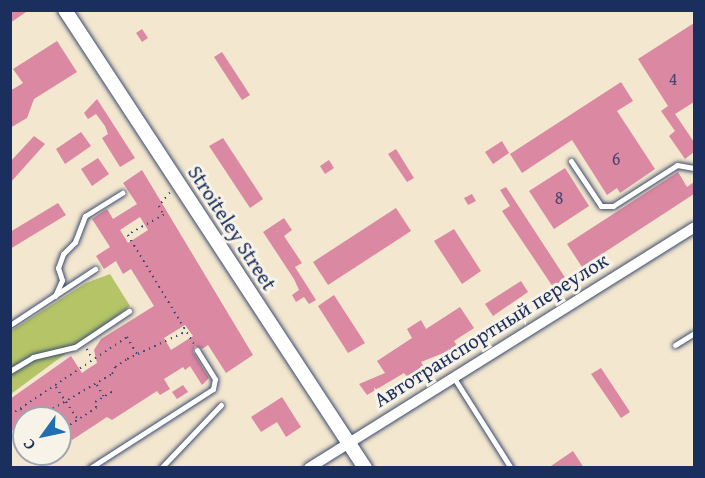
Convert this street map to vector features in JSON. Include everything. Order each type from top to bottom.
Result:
[{"type":"street","name":"Stroiteley Street","points":[[66,10],[364,468]]},
{"type":"street","name":"Автотранспортный переулок","points":[[309,468],[347,441],[694,227]]},
{"type":"lane","points":[[571,161],[601,206],[613,206],[676,165],[694,168]]},
{"type":"lane","points":[[55,296],[62,280],[58,268],[63,254],[75,242],[85,216],[122,193]]},
{"type":"lane","points":[[10,325],[95,269]]},
{"type":"lane","points":[[10,371],[33,357],[64,351],[82,342],[129,311]]},
{"type":"lane","points":[[675,345],[694,333]]},
{"type":"lane","points":[[90,468],[213,389],[216,379],[197,350]]},
{"type":"lane","points":[[453,376],[511,468]]},
{"type":"lane","points":[[161,468],[221,405]]},
{"type":"path","points":[[175,180],[159,206],[164,215],[128,235],[197,350]]},
{"type":"path","points":[[61,406],[112,374],[114,367],[186,332]]},
{"type":"path","points":[[24,406],[127,337],[139,356]]},
{"type":"path","points":[[82,342],[93,358]]},
{"type":"path","points":[[96,384],[105,396]]},
{"type":"path","points":[[56,386],[78,420]]},
{"type":"path","points":[[72,424],[96,408],[95,402],[113,391]]},
{"type":"green space","points":[[110,274],[130,306],[11,394],[11,331],[86,283]]},
{"type":"building","points":[[10,10],[29,10],[10,23]]},
{"type":"building","points":[[694,23],[694,102],[675,114],[694,142],[694,152],[685,159],[669,136],[675,131],[661,111],[668,106],[638,59]]},
{"type":"building","points":[[142,29],[148,38],[142,42],[136,33]]},
{"type":"building","points":[[57,41],[77,72],[34,99],[27,118],[10,128],[10,91],[23,83],[13,69]]},
{"type":"building","points":[[222,52],[250,95],[242,100],[214,57]]},
{"type":"building","points":[[621,82],[633,101],[617,111],[655,169],[620,193],[617,188],[607,195],[572,140],[522,173],[510,154]]},
{"type":"building","points":[[97,99],[135,158],[120,167],[102,138],[108,134],[105,126],[96,114],[88,119],[84,113]]},
{"type":"building","points":[[81,132],[91,146],[65,164],[56,149]]},
{"type":"building","points":[[34,136],[45,144],[10,183],[10,162]]},
{"type":"building","points":[[223,138],[263,199],[250,208],[209,146]]},
{"type":"building","points":[[502,141],[509,153],[493,164],[485,152]]},
{"type":"building","points":[[396,149],[414,178],[407,182],[388,154]]},
{"type":"building","points":[[98,158],[109,174],[92,186],[81,169]]},
{"type":"building","points":[[329,160],[334,168],[325,174],[320,166]]},
{"type":"building","points":[[565,168],[589,206],[554,229],[529,191]]},
{"type":"building","points":[[142,170],[253,355],[226,373],[208,345],[202,349],[195,346],[193,352],[209,378],[202,385],[190,366],[185,370],[183,367],[164,379],[170,389],[160,395],[157,391],[112,420],[107,417],[72,440],[72,406],[12,406],[12,430],[10,432],[10,399],[71,356],[82,373],[97,363],[94,350],[101,339],[154,306],[131,269],[123,274],[116,261],[104,269],[96,256],[110,247],[92,219],[107,209],[113,219],[137,204],[123,183]],"holes":[[[140,217],[148,230],[128,243],[120,230]],[[185,325],[193,336],[171,350],[164,338]]]},
{"type":"building","points":[[678,172],[687,187],[694,182],[694,194],[582,267],[567,244]]},
{"type":"building","points":[[506,187],[566,279],[553,287],[502,211],[510,206],[500,190]]},
{"type":"building","points":[[472,194],[476,201],[468,205],[464,198]]},
{"type":"building","points":[[58,203],[66,215],[10,249],[10,232]]},
{"type":"building","points":[[396,208],[411,231],[328,285],[313,262]]},
{"type":"building","points":[[284,218],[292,230],[284,236],[302,263],[295,267],[316,300],[309,304],[304,297],[296,302],[292,295],[299,290],[294,279],[263,232]]},
{"type":"building","points":[[454,229],[481,271],[462,284],[434,241]]},
{"type":"building","points":[[521,281],[528,292],[493,316],[485,304]]},
{"type":"building","points":[[334,295],[365,343],[348,353],[318,306]]},
{"type":"building","points":[[460,307],[474,328],[454,341],[458,347],[421,362],[425,369],[409,379],[404,373],[367,395],[359,384],[385,373],[377,361],[412,338],[407,329],[421,320],[426,329]]},
{"type":"building","points":[[601,368],[630,412],[621,418],[591,374]]},
{"type":"building","points":[[183,385],[188,392],[177,399],[172,392]]},
{"type":"building","points":[[282,397],[301,427],[286,437],[277,422],[261,432],[251,417]]},
{"type":"building","points":[[573,451],[584,468],[548,468]]}]
